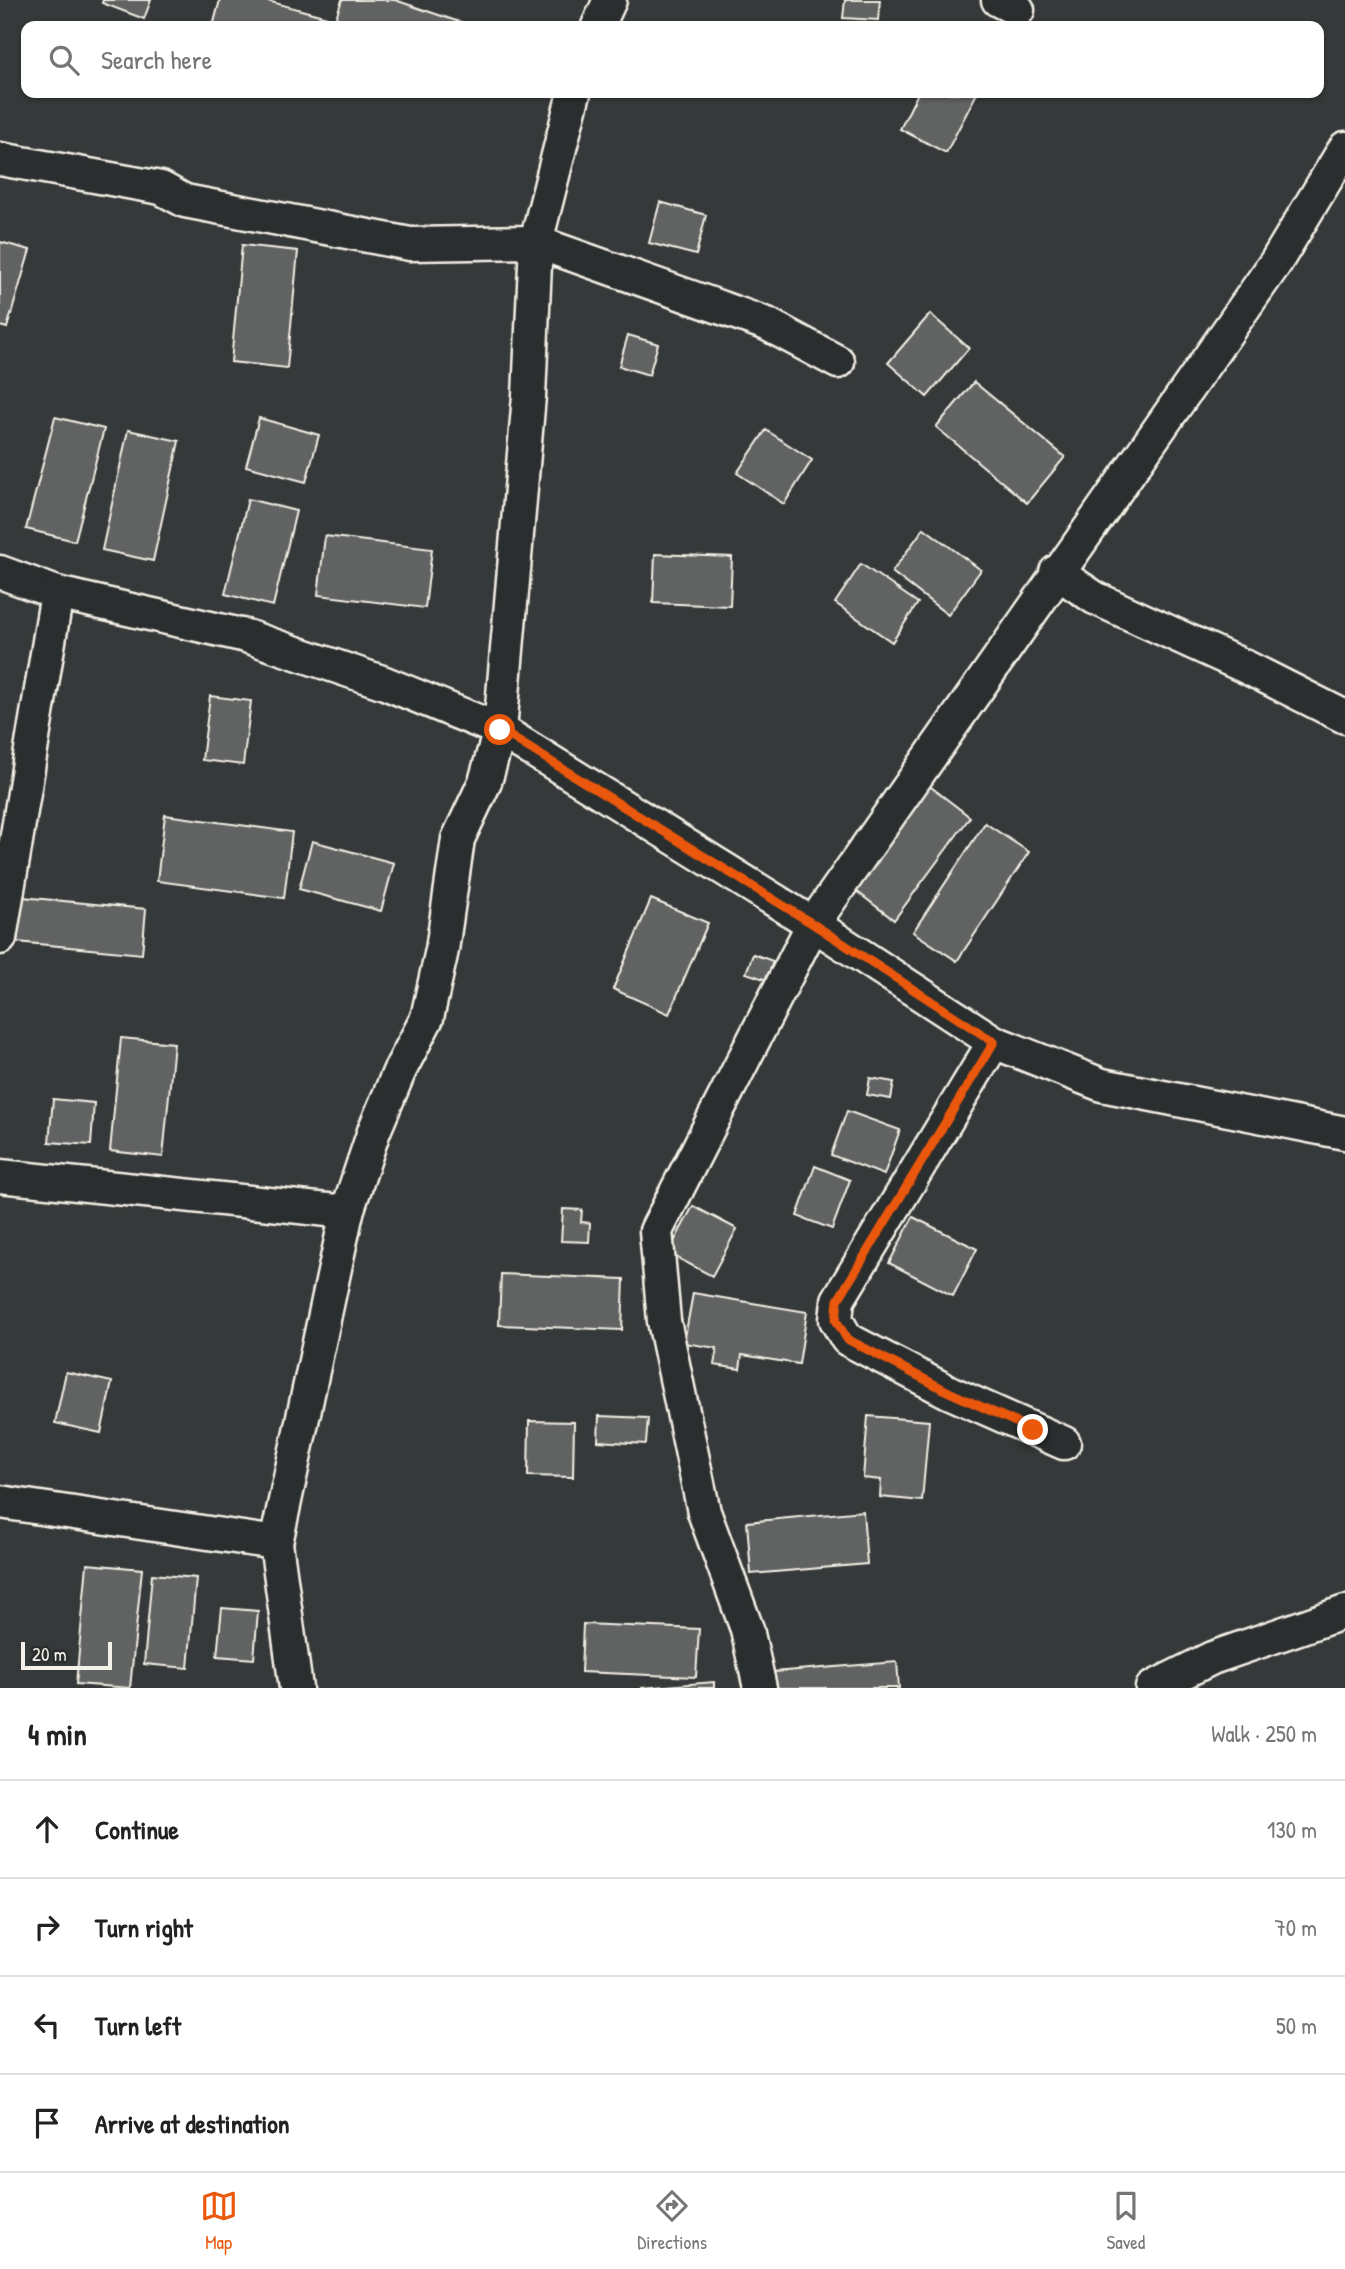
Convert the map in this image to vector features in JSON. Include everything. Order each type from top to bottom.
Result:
[{"type":"street","points":[[600,21],[610,0]]},
{"type":"street","points":[[296,1688],[276,1543],[347,1212],[374,1130],[399,1072],[427,1018],[442,950],[458,839],[485,782],[500,730],[529,396],[536,242],[573,98]]},
{"type":"street","points":[[760,1688],[747,1629],[704,1513],[664,1321],[656,1231],[813,924],[1056,572],[1276,262],[1345,148]]},
{"type":"street","points":[[0,159],[161,188],[185,201],[410,244],[536,242],[767,324],[838,362]]},
{"type":"street","points":[[0,572],[57,593],[246,636],[385,683],[500,730],[813,924],[994,1042],[1102,1085],[1345,1133]]},
{"type":"street","points":[[1056,572],[1095,598],[1345,717]]},
{"type":"street","points":[[0,938],[57,593]]},
{"type":"street","points":[[994,1042],[838,1300],[836,1320],[847,1339],[949,1392],[1064,1443]]},
{"type":"street","points":[[0,1175],[347,1212]]},
{"type":"street","points":[[0,1502],[276,1543]]},
{"type":"street","points":[[1152,1688],[1212,1658],[1345,1612]]},
{"type":"building","points":[[103,0],[151,0],[144,19],[102,3]]},
{"type":"building","points":[[220,0],[264,0],[327,17],[326,21],[214,21]]},
{"type":"building","points":[[342,0],[395,0],[456,21],[335,21]]},
{"type":"building","points":[[845,0],[880,0],[878,20],[843,18]]},
{"type":"building","points":[[916,98],[974,98],[946,153],[900,129]]},
{"type":"building","points":[[660,202],[706,215],[696,255],[649,243]]},
{"type":"building","points":[[0,242],[30,250],[7,328],[0,326]]},
{"type":"building","points":[[242,245],[298,251],[287,368],[231,362]]},
{"type":"building","points":[[930,314],[969,348],[927,397],[888,363]]},
{"type":"building","points":[[628,335],[658,344],[649,375],[619,366]]},
{"type":"building","points":[[974,382],[1065,457],[1027,503],[936,427]]},
{"type":"building","points":[[55,417],[104,429],[75,541],[26,529]]},
{"type":"building","points":[[259,418],[319,435],[306,482],[246,466]]},
{"type":"building","points":[[128,430],[179,441],[153,561],[102,550]]},
{"type":"building","points":[[766,430],[812,460],[784,504],[737,473]]},
{"type":"building","points":[[248,499],[296,511],[273,606],[225,594]]},
{"type":"building","points":[[924,528],[981,570],[948,615],[892,572]]},
{"type":"building","points":[[325,536],[432,549],[425,608],[318,595]]},
{"type":"building","points":[[655,554],[732,557],[730,606],[653,603]]},
{"type":"building","points":[[861,564],[918,603],[892,642],[835,603]]},
{"type":"building","points":[[210,696],[251,701],[243,765],[202,760]]},
{"type":"building","points":[[927,784],[970,817],[894,920],[851,887]]},
{"type":"building","points":[[165,815],[292,832],[284,898],[157,881]]},
{"type":"building","points":[[985,823],[1029,852],[957,961],[913,932]]},
{"type":"building","points":[[312,841],[394,863],[381,911],[299,889]]},
{"type":"building","points":[[22,897],[146,909],[142,954],[17,942]]},
{"type":"building","points":[[651,899],[708,923],[669,1014],[613,989]]},
{"type":"building","points":[[753,954],[773,961],[767,980],[746,973]]},
{"type":"building","points":[[121,1038],[174,1043],[163,1157],[110,1151]]},
{"type":"building","points":[[870,1078],[894,1082],[891,1099],[867,1095]]},
{"type":"building","points":[[53,1099],[94,1103],[91,1145],[49,1142]]},
{"type":"building","points":[[847,1111],[900,1130],[884,1175],[831,1155]]},
{"type":"building","points":[[815,1166],[850,1180],[832,1229],[797,1216]]},
{"type":"building","points":[[693,1206],[737,1229],[712,1276],[668,1253]]},
{"type":"building","points":[[563,1209],[582,1210],[581,1222],[590,1223],[589,1242],[561,1241]]},
{"type":"building","points":[[913,1217],[977,1249],[953,1296],[889,1263]]},
{"type":"building","points":[[501,1274],[624,1279],[622,1330],[499,1325]]},
{"type":"building","points":[[693,1293],[807,1312],[799,1364],[742,1355],[740,1369],[714,1365],[717,1348],[684,1343]]},
{"type":"building","points":[[66,1372],[112,1382],[101,1433],[55,1423]]},
{"type":"building","points":[[599,1416],[648,1418],[646,1444],[598,1441]]},
{"type":"building","points":[[868,1416],[929,1421],[922,1501],[880,1497],[881,1480],[863,1478]]},
{"type":"building","points":[[529,1421],[574,1422],[573,1477],[528,1476]]},
{"type":"building","points":[[863,1511],[867,1564],[751,1574],[747,1522]]},
{"type":"building","points":[[87,1564],[142,1569],[130,1688],[76,1684]]},
{"type":"building","points":[[152,1574],[196,1578],[188,1668],[144,1664]]},
{"type":"building","points":[[222,1608],[258,1611],[254,1659],[217,1656]]},
{"type":"building","points":[[583,1624],[699,1629],[696,1677],[581,1672]]},
{"type":"building","points":[[897,1662],[899,1688],[774,1688],[773,1672]]},
{"type":"building","points":[[714,1682],[714,1688],[641,1688]]},
{"type":"route","points":[[500,730],[813,924],[994,1042],[838,1300],[836,1320],[847,1339],[949,1392],[1033,1430]]}]
